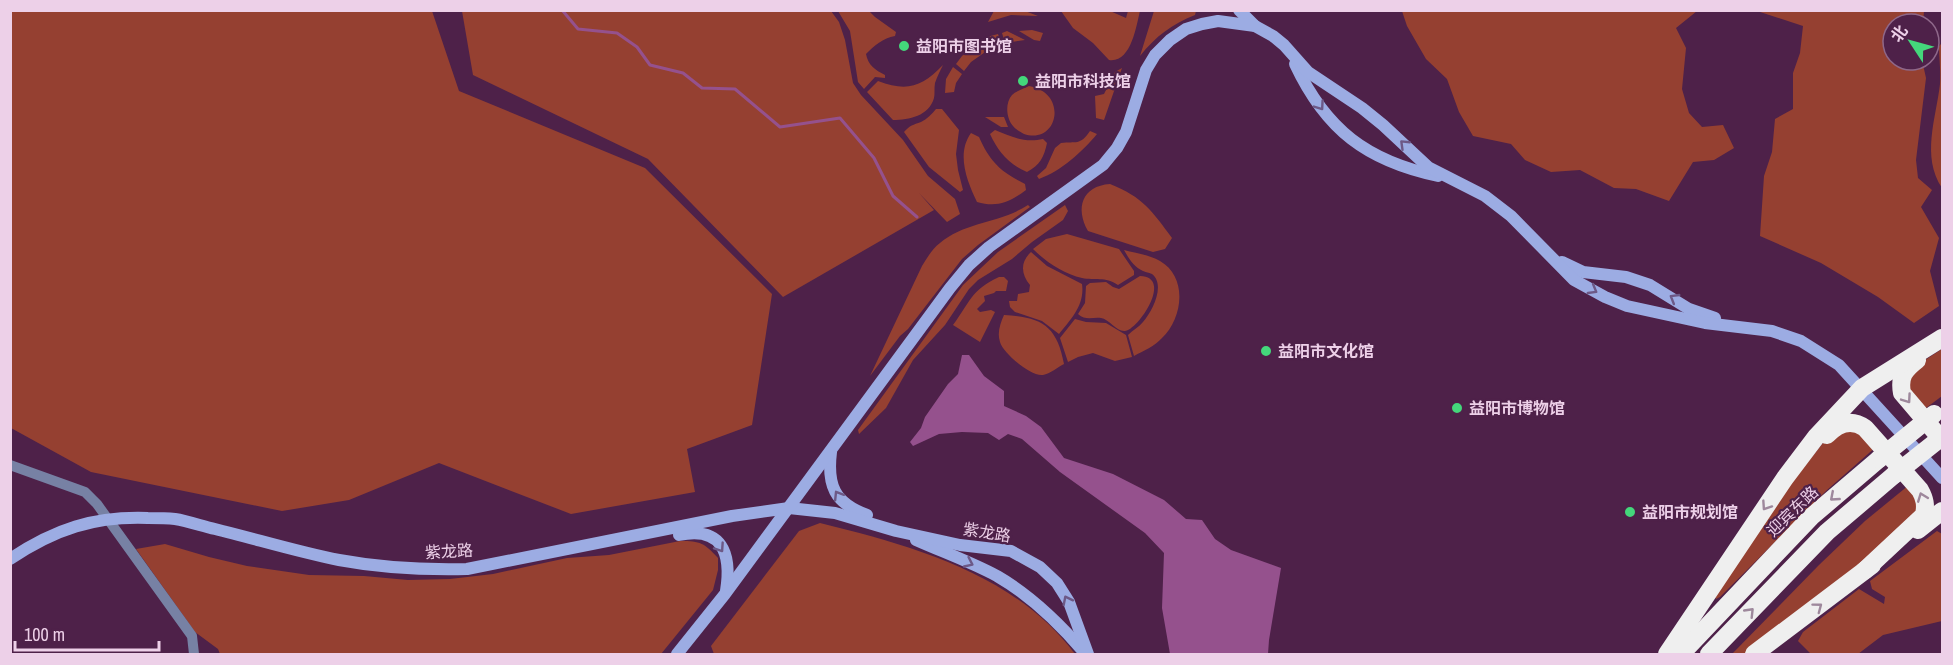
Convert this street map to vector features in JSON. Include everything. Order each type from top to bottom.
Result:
[{"type":"highway","points":[[1667,654],[1785,478],[1816,437],[1862,388],[1942,340]]},
{"type":"highway","points":[[1709,654],[1827,532],[1894,475],[1942,439],[1907,400],[1902,393],[1901,386],[1905,369],[1942,340]]},
{"type":"highway","name":"迎宾东路","points":[[1681,654],[1810,517],[1938,411]]},
{"type":"highway","points":[[1785,478],[1833,428],[1840,423],[1851,422],[1858,423],[1865,428],[1920,490],[1926,506],[1924,515],[1864,571]]},
{"type":"highway","points":[[1754,654],[1942,511]]},
{"type":"street","points":[[1197,25],[1202,10]]},
{"type":"street","points":[[1239,10],[1255,26],[1273,36],[1308,72],[1383,124],[1428,167],[1485,196],[1511,216],[1574,280],[1627,306],[1705,322],[1772,331],[1802,341],[1839,365],[1942,478]]},
{"type":"street","points":[[677,654],[726,594],[969,265],[989,247],[1094,171],[1117,148],[1126,132],[1146,70],[1155,55],[1170,40],[1186,29],[1197,25],[1218,21],[1255,26]]},
{"type":"street","points":[[1292,54],[1316,102],[1341,131],[1377,156],[1419,172],[1450,179]]},
{"type":"street","points":[[1548,254],[1583,272],[1626,277],[1650,285],[1689,309],[1747,328]]},
{"type":"street","points":[[831,451],[829,470],[831,483],[843,503],[855,511],[927,537]]},
{"type":"street","points":[[10,465],[85,492],[98,504],[192,636],[194,654]]},
{"type":"street","name":"紫龙路","points":[[10,559],[56,533],[88,522],[127,517],[174,519],[338,560],[389,568],[467,569],[732,516],[789,508],[835,513],[896,531],[960,545],[1011,551],[1040,567],[1057,582],[1069,602],[1087,654]]},
{"type":"street","name":"紫龙路","points":[[896,531],[998,576],[1032,600],[1087,654]]},
{"type":"street","points":[[606,542],[650,541],[693,532],[706,533],[724,550],[728,562],[729,575],[726,594]]},
{"type":"shaded area","points":[[11,10],[432,11],[459,91],[645,168],[772,294],[752,425],[687,449],[695,492],[571,514],[439,463],[349,500],[282,511],[91,472],[11,428]]},
{"type":"shaded area","points":[[462,11],[831,11],[839,22],[845,40],[853,83],[861,95],[903,140],[928,176],[955,199],[960,214],[947,222],[919,193],[934,210],[783,297],[648,159],[473,75]]},
{"type":"shaded area","points":[[838,11],[869,11],[896,32],[895,36],[883,40],[866,54],[870,64],[885,75],[885,78],[875,77],[864,89],[858,82],[850,31]]},
{"type":"shaded area","points":[[994,11],[1025,11],[1038,16],[1011,15],[988,22]]},
{"type":"shaded area","points":[[1061,11],[1110,11],[1126,18],[1128,11],[1140,11],[1127,50],[1123,56],[1109,60],[1093,43],[1073,28]]},
{"type":"shaded area","points":[[1154,11],[1196,11],[1195,15],[1165,31],[1140,56]]},
{"type":"shaded area","points":[[1402,11],[1697,11],[1676,28],[1686,48],[1682,89],[1689,113],[1702,127],[1723,125],[1734,148],[1714,160],[1693,162],[1669,201],[1636,189],[1614,188],[1580,170],[1551,172],[1525,160],[1511,144],[1473,136],[1459,112],[1447,79],[1426,59],[1407,26]]},
{"type":"shaded area","points":[[1757,11],[1924,11],[1881,12],[1881,72],[1925,72],[1926,78],[1916,160],[1918,178],[1932,190],[1921,207],[1939,238],[1930,271],[1939,306],[1914,323],[1878,297],[1821,263],[1760,236],[1764,176],[1772,152],[1775,119],[1793,109],[1793,73],[1800,53],[1803,26]]},
{"type":"shaded area","points":[[1032,30],[1043,33],[1040,41],[1019,31]]},
{"type":"shaded area","points":[[1007,31],[1025,40],[1005,43],[1002,33]]},
{"type":"shaded area","points":[[998,34],[1001,44],[977,45],[987,37]]},
{"type":"shaded area","points":[[1941,44],[1942,188],[1932,163],[1931,150],[1940,84]]},
{"type":"shaded area","points":[[970,49],[988,50],[971,62],[964,71],[956,64]]},
{"type":"shaded area","points":[[943,65],[935,83],[931,104],[918,116],[893,120],[867,92],[878,81],[906,87],[921,83]]},
{"type":"shaded area","points":[[953,67],[962,74],[956,83],[954,92],[945,93],[946,79]]},
{"type":"shaded area","points":[[1122,68],[1104,120],[1096,118],[1095,96],[1104,94],[1115,72]]},
{"type":"shaded area","points":[[1029,86],[1042,91],[1050,98],[1054,107],[1051,125],[1045,132],[1036,135],[1024,134],[1014,127],[1008,115],[1007,106],[1012,95]]},
{"type":"shaded area","points":[[936,109],[942,109],[959,130],[956,154],[963,190],[960,192],[929,167],[904,132],[931,115]]},
{"type":"shaded area","points":[[985,117],[1004,117],[1008,127],[1001,127]]},
{"type":"shaded area","points":[[995,130],[1024,140],[1043,139],[1047,143],[1041,160],[1027,172],[1014,165],[1004,156],[993,140],[990,134]]},
{"type":"shaded area","points":[[1090,131],[1097,134],[1078,154],[1063,166],[1039,179],[1037,176],[1046,168],[1055,148],[1061,143],[1080,141]]},
{"type":"shaded area","points":[[971,133],[979,137],[987,153],[997,165],[1025,184],[1026,190],[1003,203],[977,202],[967,176],[964,159],[964,150]]},
{"type":"shaded area","points":[[1110,184],[1131,194],[1152,212],[1172,238],[1165,249],[1153,252],[1088,231],[1082,214],[1084,200],[1093,189]]},
{"type":"shaded area","points":[[1028,205],[1030,207],[962,259],[870,376],[922,266],[935,248],[960,231],[1006,216]]},
{"type":"shaded area","points":[[1065,205],[1068,211],[1063,220],[1012,259],[978,280],[969,289],[945,325],[913,360],[886,408],[859,434],[858,430],[963,285],[998,252]]},
{"type":"shaded area","points":[[1067,234],[1119,249],[1134,271],[1134,275],[1118,285],[1104,280],[1082,278],[1056,267],[1033,249],[1046,239]]},
{"type":"shaded area","points":[[1124,250],[1160,261],[1169,268],[1178,287],[1178,309],[1169,330],[1156,343],[1134,356],[1128,335],[1150,312],[1158,285],[1152,274],[1137,267]]},
{"type":"shaded area","points":[[1031,252],[1047,266],[1082,284],[1079,305],[1059,334],[1042,321],[1015,312],[1010,307],[1009,301],[1017,301],[1018,294],[1029,292],[1030,285],[1025,277],[1023,264]]},
{"type":"shaded area","points":[[1140,276],[1150,279],[1154,285],[1154,294],[1138,322],[1131,328],[1122,331],[1104,319],[1086,318],[1078,314],[1085,303],[1086,286],[1090,283],[1106,282],[1119,289]]},
{"type":"shaded area","points":[[999,277],[1004,277],[1008,281],[1006,291],[996,291],[984,296],[985,301],[977,309],[980,312],[991,310],[995,312],[980,342],[953,325],[976,292]]},
{"type":"shaded area","points":[[1004,315],[1028,318],[1046,326],[1057,341],[1064,364],[1051,372],[1038,375],[1018,363],[1006,352],[1000,342],[999,328]]},
{"type":"shaded area","points":[[1075,319],[1106,323],[1126,335],[1132,357],[1115,361],[1093,353],[1068,362],[1060,338]]},
{"type":"shaded area","points":[[1942,349],[1942,396],[1922,411],[1909,397],[1908,371]]},
{"type":"shaded area","points":[[962,355],[969,355],[984,376],[1004,391],[1004,406],[1026,416],[1041,427],[1064,458],[1113,474],[1164,500],[1186,519],[1202,520],[1215,539],[1231,550],[1281,568],[1268,654],[1170,654],[1162,608],[1164,553],[1145,533],[1060,472],[1022,439],[1008,434],[999,440],[988,433],[962,432],[939,434],[913,446],[910,442],[921,428],[925,417],[948,384],[958,374]]},
{"type":"shaded area","points":[[1851,425],[1877,446],[1827,490],[1716,599],[1714,595],[1771,508],[1831,433]]},
{"type":"shaded area","points":[[1909,485],[1919,494],[1917,519],[1746,654],[1732,654],[1865,521]]},
{"type":"shaded area","points":[[820,523],[926,553],[992,583],[1023,603],[1051,626],[1075,654],[714,654],[711,646],[799,531]]},
{"type":"shaded area","points":[[1937,531],[1942,534],[1942,621],[1883,635],[1858,654],[1811,654],[1798,641],[1803,632],[1859,589],[1884,604],[1885,597],[1872,589],[1870,581]]},
{"type":"shaded area","points":[[680,541],[698,542],[705,546],[718,558],[718,570],[713,590],[661,654],[220,654],[218,649],[195,632],[136,549],[165,544],[247,566],[309,575],[408,580],[450,579],[493,574],[567,558],[609,555]]},
{"type":"waterway","points":[[562,10],[578,29],[617,33],[637,47],[650,65],[683,73],[702,88],[735,89],[780,127],[840,118],[874,158],[893,196],[917,217]]},
{"type":"place","name":"益阳市图书馆","points":[[904,46]]},
{"type":"place","name":"益阳市科技馆","points":[[1023,81]]},
{"type":"place","name":"益阳市文化馆","points":[[1266,351]]},
{"type":"place","name":"益阳市博物馆","points":[[1457,408]]},
{"type":"place","name":"益阳市规划馆","points":[[1630,512]]}]
